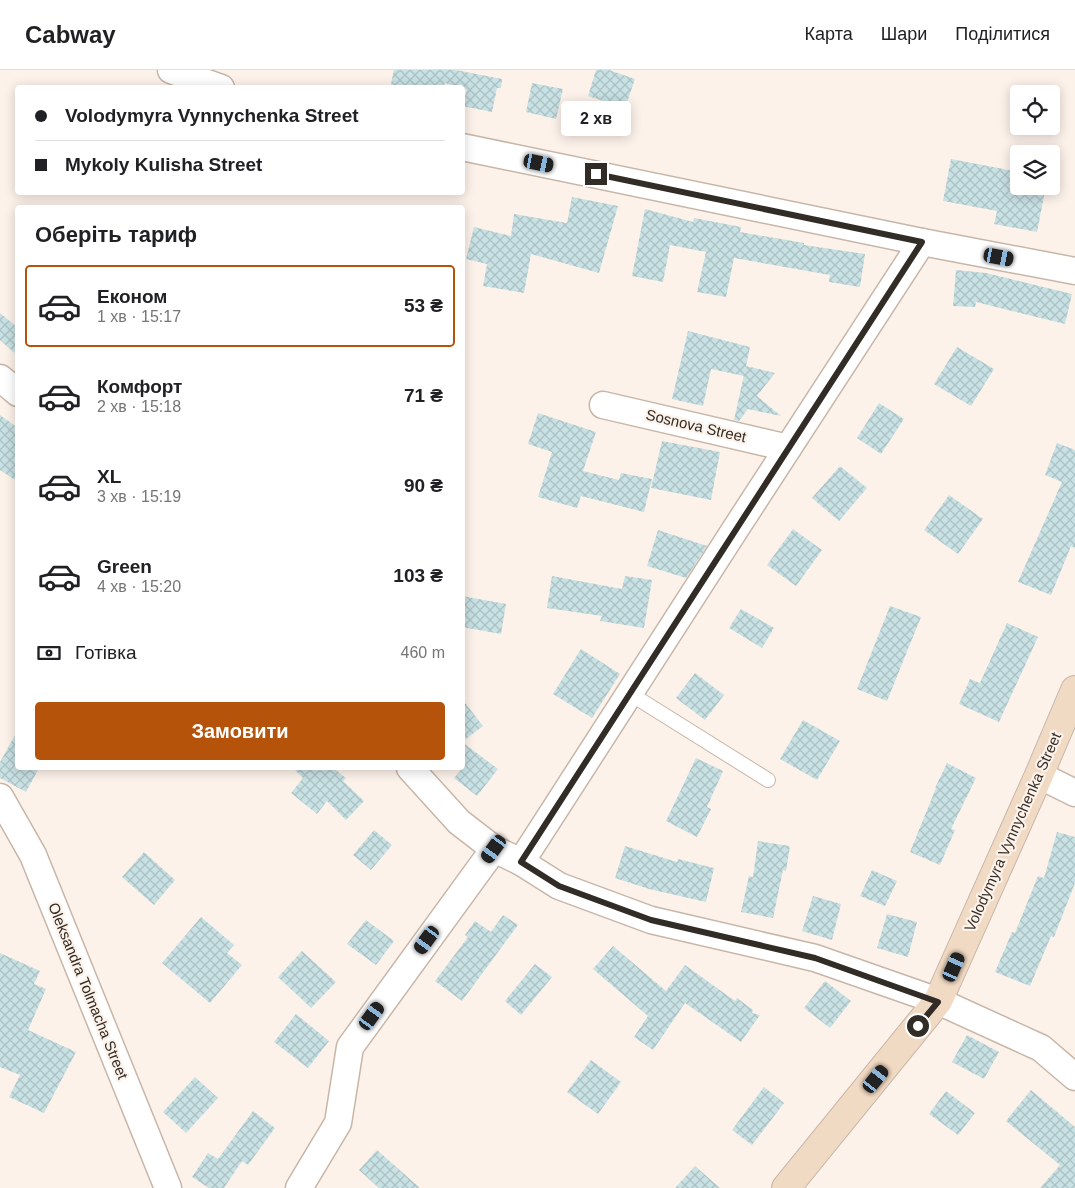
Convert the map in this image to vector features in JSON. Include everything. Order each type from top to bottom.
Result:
[{"type":"main road","name":"Volodymyra Vynnychenka Street","points":[[786,1188],[938,1002],[1075,690]]},
{"type":"street","points":[[171,70],[213,85]]},
{"type":"street","points":[[465,148],[922,242],[1075,271]]},
{"type":"street","points":[[521,862],[629,692],[720,555],[922,242]]},
{"type":"street","points":[[0,378],[15,390]]},
{"type":"street","name":"Sosnova Street","points":[[604,405],[788,448]]},
{"type":"street","points":[[412,770],[459,822],[494,849],[521,862],[559,886],[651,920],[815,958],[938,1002],[1041,1048],[1075,1077]]},
{"type":"street","points":[[1039,775],[1075,792]]},
{"type":"street","name":"Oleksandra Tolmacha Street","points":[[0,797],[33,855],[168,1188]]},
{"type":"street","points":[[299,1188],[338,1123],[350,1047],[494,849]]},
{"type":"lane","points":[[629,692],[768,780]]},
{"type":"building","points":[[394,70],[456,70],[502,79],[501,88],[497,88],[492,112],[465,107],[467,90],[465,89],[465,85],[445,83],[444,85],[391,85]]},
{"type":"building","points":[[596,70],[609,70],[635,79],[625,108],[588,96]]},
{"type":"building","points":[[532,83],[563,89],[556,119],[526,112]]},
{"type":"building","points":[[951,159],[1010,170],[1010,195],[1044,195],[1037,232],[994,224],[997,211],[943,201]]},
{"type":"building","points":[[572,197],[618,206],[599,273],[531,254],[524,293],[483,286],[487,264],[466,259],[474,227],[511,236],[514,214],[567,223]]},
{"type":"building","points":[[645,209],[693,222],[694,218],[741,227],[740,232],[804,243],[804,245],[865,254],[860,287],[829,282],[830,275],[734,258],[726,297],[697,292],[706,252],[670,245],[663,282],[632,276]]},
{"type":"building","points":[[956,270],[986,273],[1072,294],[1065,324],[976,302],[975,307],[953,306]]},
{"type":"building","points":[[0,313],[15,326],[15,353],[0,340]]},
{"type":"building","points":[[688,331],[750,347],[744,376],[711,369],[703,406],[672,399]]},
{"type":"building","points":[[957,347],[994,369],[971,406],[934,384]]},
{"type":"building","points":[[746,366],[775,373],[757,396],[781,416],[748,409],[739,421],[734,420]]},
{"type":"building","points":[[879,403],[904,419],[881,454],[857,438]]},
{"type":"building","points":[[538,413],[596,432],[583,471],[619,480],[621,473],[652,479],[644,512],[581,496],[577,508],[538,497],[552,452],[528,444]]},
{"type":"building","points":[[0,415],[15,426],[15,480],[0,470]]},
{"type":"building","points":[[662,441],[720,452],[711,500],[651,488]]},
{"type":"building","points":[[1057,443],[1075,450],[1075,548],[1071,546],[1051,595],[1018,582],[1062,482],[1045,475]]},
{"type":"building","points":[[840,466],[867,488],[839,521],[812,498]]},
{"type":"building","points":[[949,495],[983,519],[958,554],[924,530]]},
{"type":"building","points":[[793,529],[822,550],[796,586],[767,565]]},
{"type":"building","points":[[658,530],[707,546],[686,578],[647,566]]},
{"type":"building","points":[[552,576],[622,589],[625,576],[652,580],[644,628],[600,621],[602,616],[547,608]]},
{"type":"building","points":[[465,597],[506,604],[501,634],[465,628]]},
{"type":"building","points":[[890,606],[921,617],[887,701],[857,689]]},
{"type":"building","points":[[741,609],[774,628],[762,648],[729,628]]},
{"type":"building","points":[[1007,623],[1038,637],[999,722],[959,704],[970,679],[980,683]]},
{"type":"building","points":[[581,649],[620,674],[592,718],[553,694]]},
{"type":"building","points":[[695,673],[724,695],[705,720],[676,698]]},
{"type":"building","points":[[465,703],[483,726],[465,740]]},
{"type":"building","points":[[803,720],[840,741],[817,780],[780,759]]},
{"type":"building","points":[[15,735],[15,770],[38,770],[26,792],[0,778],[0,762]]},
{"type":"building","points":[[465,744],[498,769],[477,796],[454,778],[460,770],[465,770]]},
{"type":"building","points":[[696,758],[723,771],[707,807],[711,809],[697,837],[666,821]]},
{"type":"building","points":[[947,763],[976,778],[951,829],[955,830],[940,865],[910,852]]},
{"type":"building","points":[[295,770],[336,770],[346,778],[343,781],[364,801],[346,820],[327,801],[317,814],[291,793],[303,778]]},
{"type":"building","points":[[374,830],[392,845],[371,870],[353,855]]},
{"type":"building","points":[[1057,832],[1075,837],[1075,883],[1054,937],[1051,936],[1030,986],[995,972],[1012,932],[1015,933],[1038,876],[1044,878]]},
{"type":"building","points":[[758,841],[790,846],[786,871],[783,870],[773,918],[741,912],[749,876],[753,877]]},
{"type":"building","points":[[625,846],[677,862],[678,859],[714,868],[706,902],[649,889],[615,878]]},
{"type":"building","points":[[144,852],[175,880],[154,905],[122,877]]},
{"type":"building","points":[[872,870],[897,881],[885,906],[860,896]]},
{"type":"building","points":[[813,896],[841,904],[832,940],[802,931]]},
{"type":"building","points":[[887,914],[917,922],[908,957],[877,948]]},
{"type":"building","points":[[503,915],[518,925],[462,1001],[435,981],[468,937],[465,935],[475,921],[491,932]]},
{"type":"building","points":[[201,917],[234,945],[227,953],[242,965],[210,1003],[162,963]]},
{"type":"building","points":[[366,920],[394,941],[376,965],[347,944]]},
{"type":"building","points":[[613,946],[666,991],[685,965],[735,1001],[737,998],[753,1010],[752,1013],[760,1015],[741,1042],[685,1003],[653,1050],[634,1037],[648,1016],[593,969]]},
{"type":"building","points":[[302,951],[336,982],[311,1008],[278,977]]},
{"type":"building","points":[[0,953],[40,971],[34,984],[46,989],[28,1030],[76,1052],[44,1113],[9,1097],[20,1075],[0,1067]]},
{"type":"building","points":[[535,964],[552,977],[521,1015],[505,1001]]},
{"type":"building","points":[[825,981],[851,1001],[830,1028],[804,1008]]},
{"type":"building","points":[[296,1014],[329,1041],[308,1068],[274,1042]]},
{"type":"building","points":[[967,1035],[999,1052],[984,1079],[952,1062]]},
{"type":"building","points":[[591,1060],[621,1082],[598,1114],[567,1092]]},
{"type":"building","points":[[195,1077],[218,1098],[186,1133],[163,1112]]},
{"type":"building","points":[[764,1087],[784,1103],[752,1145],[732,1130]]},
{"type":"building","points":[[1031,1090],[1075,1127],[1075,1188],[1040,1188],[1060,1165],[1006,1121]]},
{"type":"building","points":[[946,1091],[975,1113],[958,1135],[929,1114]]},
{"type":"building","points":[[253,1111],[275,1128],[248,1165],[242,1161],[224,1188],[209,1188],[192,1177],[208,1153],[218,1159]]},
{"type":"building","points":[[377,1150],[420,1188],[379,1188],[359,1170]]},
{"type":"building","points":[[695,1166],[720,1188],[675,1188]]},
{"type":"route","points":[[596,174],[922,242],[720,555],[653,655],[521,862],[559,886],[651,920],[815,958],[938,1002],[918,1026]]}]
